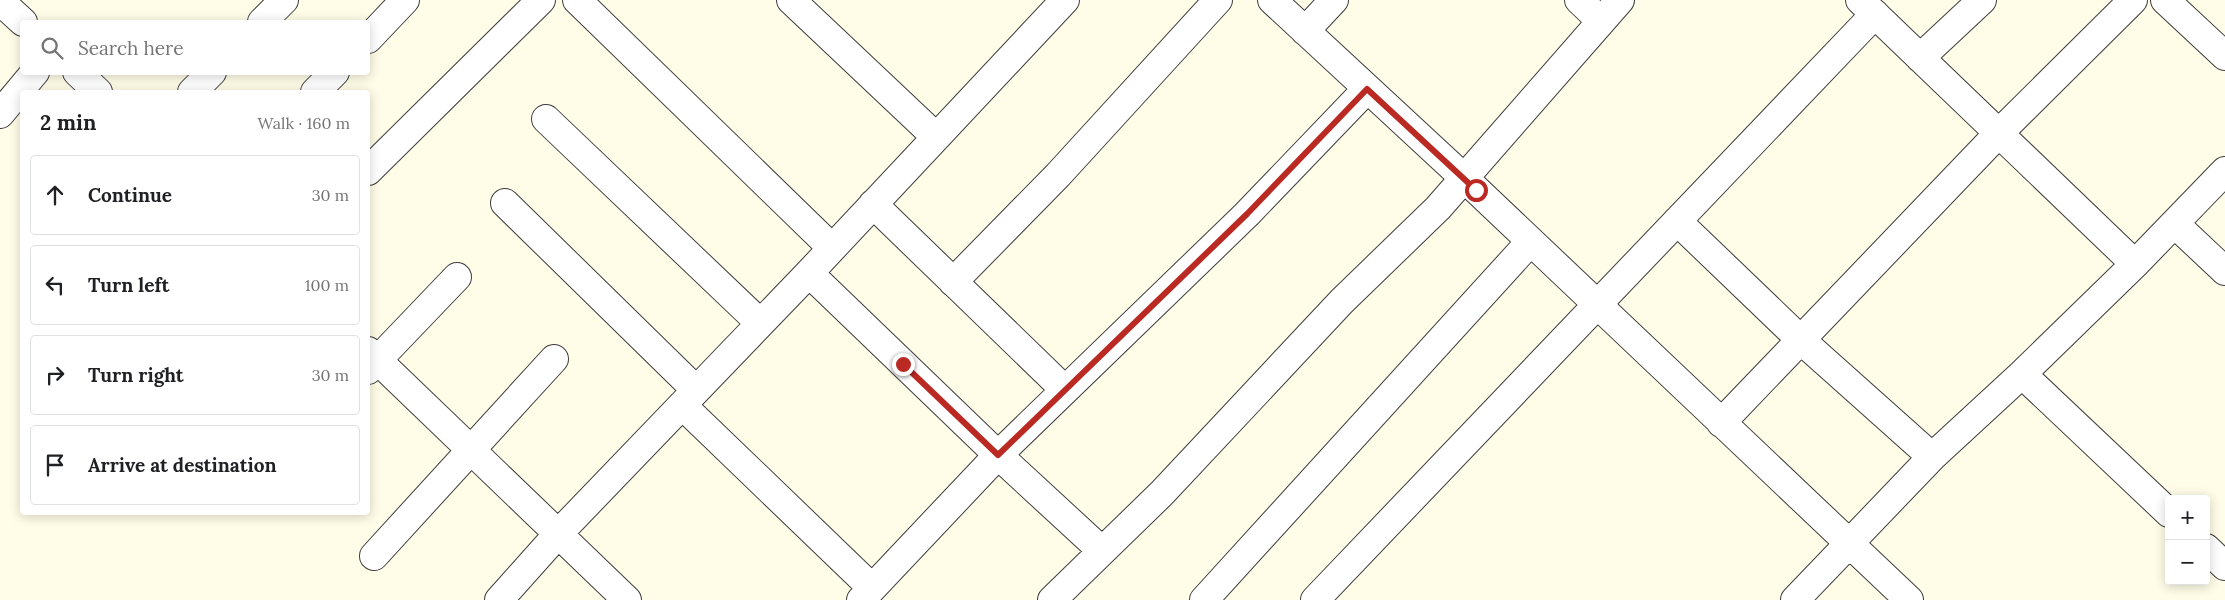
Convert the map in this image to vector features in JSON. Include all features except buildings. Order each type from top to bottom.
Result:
[{"type":"street","points":[[264,20],[284,0]]},
{"type":"street","points":[[370,37],[405,0]]},
{"type":"street","points":[[370,169],[540,0]]},
{"type":"street","points":[[577,0],[832,248]]},
{"type":"street","points":[[791,0],[935,136]]},
{"type":"street","points":[[509,597],[558,534],[809,273],[935,136],[1065,0]]},
{"type":"street","points":[[953,282],[1058,175],[1218,0]]},
{"type":"street","points":[[1272,0],[1463,177],[1721,424],[1851,543],[1909,600]]},
{"type":"street","points":[[1305,31],[1334,0]]},
{"type":"street","points":[[1579,0],[1600,20]]},
{"type":"street","points":[[1052,600],[1101,550],[1162,493],[1342,301],[1438,208],[1600,20],[1620,0]]},
{"type":"street","points":[[1920,58],[1982,0]]},
{"type":"street","points":[[1721,424],[1998,134],[2133,0]]},
{"type":"street","points":[[2165,0],[2225,56]]},
{"type":"street","points":[[0,1],[21,20]]},
{"type":"street","points":[[1315,600],[1678,221],[1867,7],[2135,264]]},
{"type":"street","points":[[0,114],[32,75]]},
{"type":"street","points":[[80,75],[96,90]]},
{"type":"street","points":[[194,90],[209,75]]},
{"type":"street","points":[[317,90],[332,75]]},
{"type":"street","points":[[505,203],[689,398],[866,594],[998,455],[1247,214],[1367,89]]},
{"type":"street","points":[[546,119],[760,323]]},
{"type":"street","points":[[1795,600],[1932,457],[2022,374],[2135,264],[2225,171]]},
{"type":"street","points":[[873,204],[1066,390]]},
{"type":"street","points":[[1678,221],[1801,340],[1932,457]]},
{"type":"street","points":[[2175,224],[2225,271]]},
{"type":"street","points":[[1204,600],[1530,242]]},
{"type":"street","points":[[809,273],[998,455],[1101,550]]},
{"type":"street","points":[[457,277],[371,360],[471,450],[627,600]]},
{"type":"street","points":[[374,556],[554,359]]},
{"type":"street","points":[[2022,374],[2165,509]]},
{"type":"street","points":[[2210,552],[2225,566]]},
{"type":"route","points":[[903,364],[998,455],[1247,214],[1367,89],[1476,190]]}]
